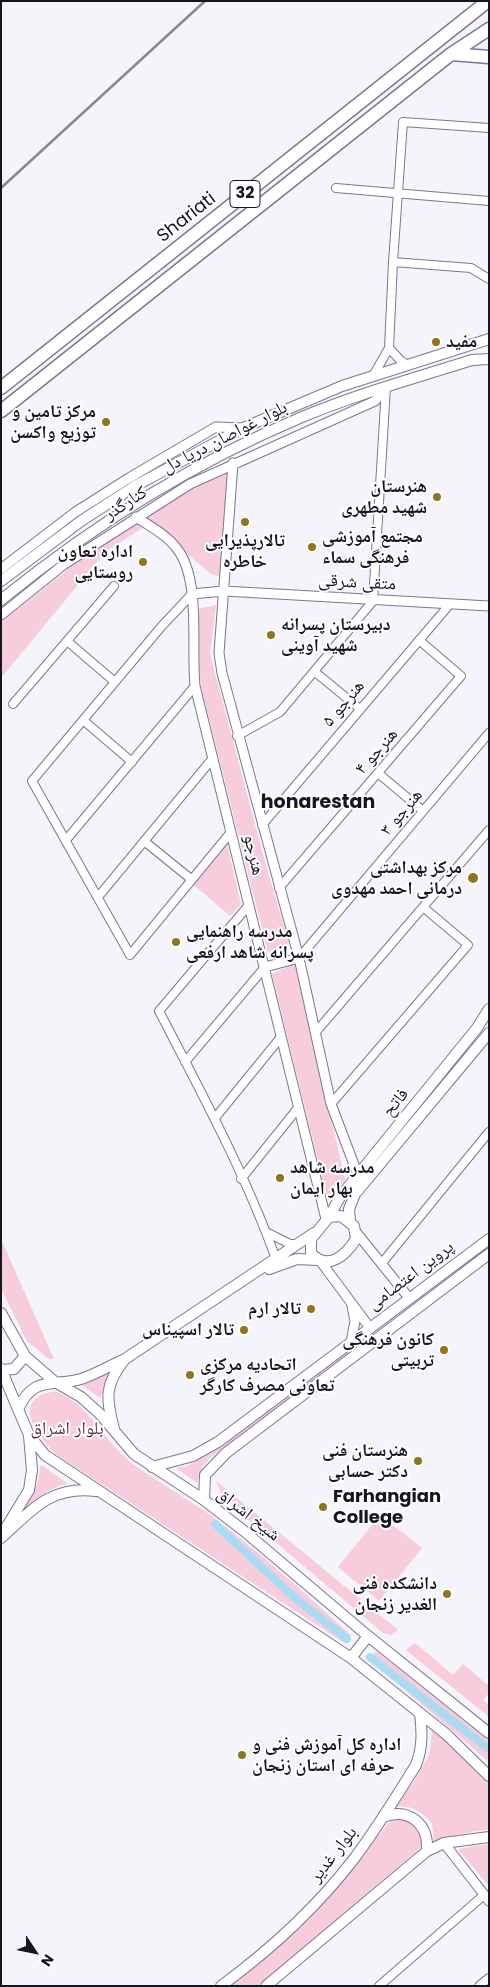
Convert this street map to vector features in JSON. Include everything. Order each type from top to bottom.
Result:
[{"type":"highway","name":"Shariati","points":[[1,388],[488,1]]},
{"type":"highway","points":[[474,39],[472,28],[465,20],[489,11]]},
{"type":"highway","name":"Shariati","points":[[1,411],[451,54],[489,29]]},
{"type":"highway","points":[[451,54],[489,57]]},
{"type":"main road","name":"بلوار غواصان دریا دل","points":[[1,581],[81,521],[135,486],[243,428],[297,404],[373,376],[488,340]]},
{"type":"main road","name":"بلوار غواصان دریا دل","points":[[1,600],[89,533],[142,498],[197,468],[302,417],[386,387],[472,360],[489,359]]},
{"type":"main road","name":"فاتح","points":[[350,1221],[349,1209],[362,1178],[477,1028],[489,1009]]},
{"type":"main road","name":"فاتح","points":[[327,1218],[340,1197],[362,1178],[489,1034]]},
{"type":"main road","points":[[18,1409],[23,1398],[32,1389],[43,1383],[81,1379],[124,1359],[314,1233],[327,1218],[340,1216],[350,1221],[356,1232],[356,1239],[346,1253],[336,1260],[296,1259],[251,1275]]},
{"type":"main road","points":[[314,1233],[310,1248],[320,1261]]},
{"type":"main road","name":"پروین اعتصامی","points":[[152,1467],[193,1456],[218,1442],[489,1238]]},
{"type":"main road","name":"پروین اعتصامی","points":[[204,1500],[205,1475],[213,1464],[489,1254]]},
{"type":"main road","points":[[409,1298],[416,1308]]},
{"type":"main road","name":"شیخ اشراق","points":[[1,1313],[25,1356],[55,1382],[81,1397],[114,1430],[134,1454],[204,1500],[244,1531],[368,1636],[489,1733]]},
{"type":"main road","points":[[370,1328],[377,1338]]},
{"type":"main road","points":[[2,1370],[8,1371],[19,1366],[25,1356]]},
{"type":"main road","points":[[114,1430],[107,1400],[109,1385],[124,1359]]},
{"type":"main road","points":[[2,1370],[29,1434],[45,1455],[351,1658],[420,1713],[469,1755],[489,1776]]},
{"type":"main road","points":[[1,1537],[29,1490],[32,1470],[29,1434]]},
{"type":"main road","points":[[1,1537],[42,1502],[60,1492],[80,1489],[99,1491]]},
{"type":"main road","points":[[351,1658],[368,1636]]},
{"type":"main road","name":"بلوار غدیر","points":[[221,1986],[257,1959],[319,1900],[353,1860],[416,1765],[421,1752],[420,1713]]},
{"type":"main road","points":[[383,1817],[402,1813],[420,1823],[428,1841],[427,1851]]},
{"type":"main road","points":[[266,1986],[427,1851],[444,1843],[489,1837]]},
{"type":"street","points":[[373,376],[389,348],[403,122],[489,128]]},
{"type":"street","points":[[336,188],[489,201]]},
{"type":"street","points":[[393,262],[472,268],[489,279]]},
{"type":"street","points":[[389,348],[401,361],[408,365]]},
{"type":"street","points":[[237,736],[280,712],[373,600],[386,387]]},
{"type":"street","name":"کنارگذر","points":[[1,615],[63,565],[190,484],[233,463],[376,401],[386,387]]},
{"type":"street","name":"کنارگذر","points":[[1,569],[74,513],[128,478],[216,427],[243,428]]},
{"type":"street","name":"هنرجو","points":[[233,463],[219,653],[237,736],[298,958],[331,1104],[362,1178]]},
{"type":"street","name":"هنرجو","points":[[136,517],[178,549],[189,570],[192,594],[192,660],[195,686],[298,1108],[327,1218]]},
{"type":"street","points":[[13,704],[114,586]]},
{"type":"street","name":"متقی شرقی","points":[[192,594],[224,591],[489,606]]},
{"type":"street","points":[[192,594],[161,627],[32,781],[130,955],[231,832]]},
{"type":"street","name":"هنرجو ۵","points":[[262,824],[450,604]]},
{"type":"street","name":"هنرجو ۴","points":[[279,888],[461,676],[419,640]]},
{"type":"street","points":[[67,641],[115,682]]},
{"type":"street","points":[[315,672],[360,709]]},
{"type":"street","points":[[66,840],[195,686]]},
{"type":"street","points":[[83,720],[132,762]]},
{"type":"street","name":"هنرجو ۳","points":[[298,958],[489,733]]},
{"type":"street","points":[[98,897],[213,758]]},
{"type":"street","points":[[378,773],[423,811]]},
{"type":"street","points":[[315,1033],[488,832]]},
{"type":"street","points":[[144,841],[191,879]]},
{"type":"street","points":[[248,906],[158,1011],[215,1118],[266,1232],[276,1259]]},
{"type":"street","points":[[331,1104],[468,945],[423,907]]},
{"type":"street","points":[[185,1062],[265,967],[298,958]]},
{"type":"street","points":[[215,1118],[281,1037]]},
{"type":"street","points":[[241,1178],[298,1108]]},
{"type":"street","points":[[382,1263],[489,1132]]},
{"type":"street","points":[[266,1232],[290,1244],[298,1244]]},
{"type":"street","points":[[356,1232],[409,1298]]},
{"type":"street","points":[[320,1261],[370,1328]]},
{"type":"street","points":[[352,1303],[355,1321],[352,1342]]},
{"type":"street","points":[[378,1986],[486,1898],[444,1843]]},
{"type":"street","points":[[479,1986],[489,1978]]},
{"type":"green space","points":[[222,468],[228,476],[221,577],[211,574],[150,523],[105,552],[1,678],[1,622],[77,562]]},
{"type":"green space","points":[[216,605],[210,654],[265,862],[289,943],[268,952],[202,691],[198,660],[198,609]]},
{"type":"green space","points":[[227,844],[241,904],[230,916],[194,885]]},
{"type":"green space","points":[[295,963],[345,1179],[334,1194],[330,1195],[326,1193],[272,974]]},
{"type":"green space","points":[[1,1239],[54,1359],[49,1359],[27,1341],[1,1289]]},
{"type":"green space","points":[[358,1343],[361,1347],[210,1458],[202,1467],[197,1483],[176,1468],[187,1466],[214,1452]]},
{"type":"green space","points":[[114,1366],[100,1398],[83,1386],[87,1383]]},
{"type":"green space","name":"بلوار اشراق","points":[[54,1391],[78,1405],[123,1456],[134,1465],[213,1517],[283,1574],[351,1635],[346,1644],[57,1455],[34,1427],[30,1410],[32,1402],[39,1396]]},
{"type":"green space","points":[[41,1465],[68,1484],[46,1493],[16,1519],[37,1485]]},
{"type":"green space","points":[[216,1481],[398,1630],[391,1635],[383,1633],[241,1513],[221,1493]]},
{"type":"green space","points":[[380,1515],[422,1548],[379,1601],[338,1567]]},
{"type":"green space","points":[[415,1643],[453,1675],[463,1664],[489,1686],[489,1693],[483,1700],[489,1705],[489,1717],[406,1650]]},
{"type":"green space","points":[[376,1651],[489,1740],[489,1762],[370,1660]]},
{"type":"green space","points":[[432,1725],[489,1782],[489,1830],[475,1831],[434,1841],[432,1823],[424,1815],[411,1808],[395,1807],[415,1780],[430,1753]]},
{"type":"green space","points":[[397,1818],[415,1821],[423,1843],[419,1849],[258,1986],[228,1986],[284,1942],[391,1821]]},
{"type":"green space","points":[[489,1844],[489,1886],[458,1849]]},
{"type":"waterway","points":[[215,1524],[295,1598],[347,1639]]},
{"type":"waterway","points":[[370,1657],[489,1749]]},
{"type":"railway","points":[[1,188],[205,1]]},
{"type":"place","name":"مفید","points":[[436,342]]},
{"type":"place","name":"مرکز تامین و توزیع واکسن","points":[[106,422]]},
{"type":"place","name":"هنرستان شهید مطهری","points":[[437,497]]},
{"type":"place","name":"تالارپذیرایی خاطره","points":[[245,522]]},
{"type":"place","name":"مجتمع آموزشی فرهنگی سماء","points":[[312,547]]},
{"type":"place","name":"اداره تعاون روستایی","points":[[143,562]]},
{"type":"place","name":"دبیرستان پسرانه شهید آوینی","points":[[271,635]]},
{"type":"place","name":"مرکز بهداشتی درمانی احمد مهدوی","points":[[473,878]]},
{"type":"place","name":"مدرسه راهنمایی پسرانه شاهد ارفعی","points":[[176,942]]},
{"type":"place","name":"مدرسه شاهد بهار ایمان","points":[[280,1178]]},
{"type":"place","name":"تالار ارم","points":[[311,1309]]},
{"type":"place","name":"تالار اسپیناس","points":[[244,1330]]},
{"type":"place","name":"کانون فرهنگی تربیتی","points":[[444,1350]]},
{"type":"place","name":"اتحادیه مرکزی تعاونی مصرف کارگر","points":[[190,1375]]},
{"type":"place","name":"هنرستان فنی دکتر حسابی","points":[[418,1461]]},
{"type":"place","name":"Farhangian College","points":[[323,1507]]},
{"type":"place","name":"دانشکده فنی الغدیر زنجان","points":[[447,1594]]},
{"type":"place","name":"اداره کل آموزش فنی و حرفه ای استان زنجان","points":[[242,1755]]},
{"type":"district","name":"honarestan","points":[[318,803]]}]
